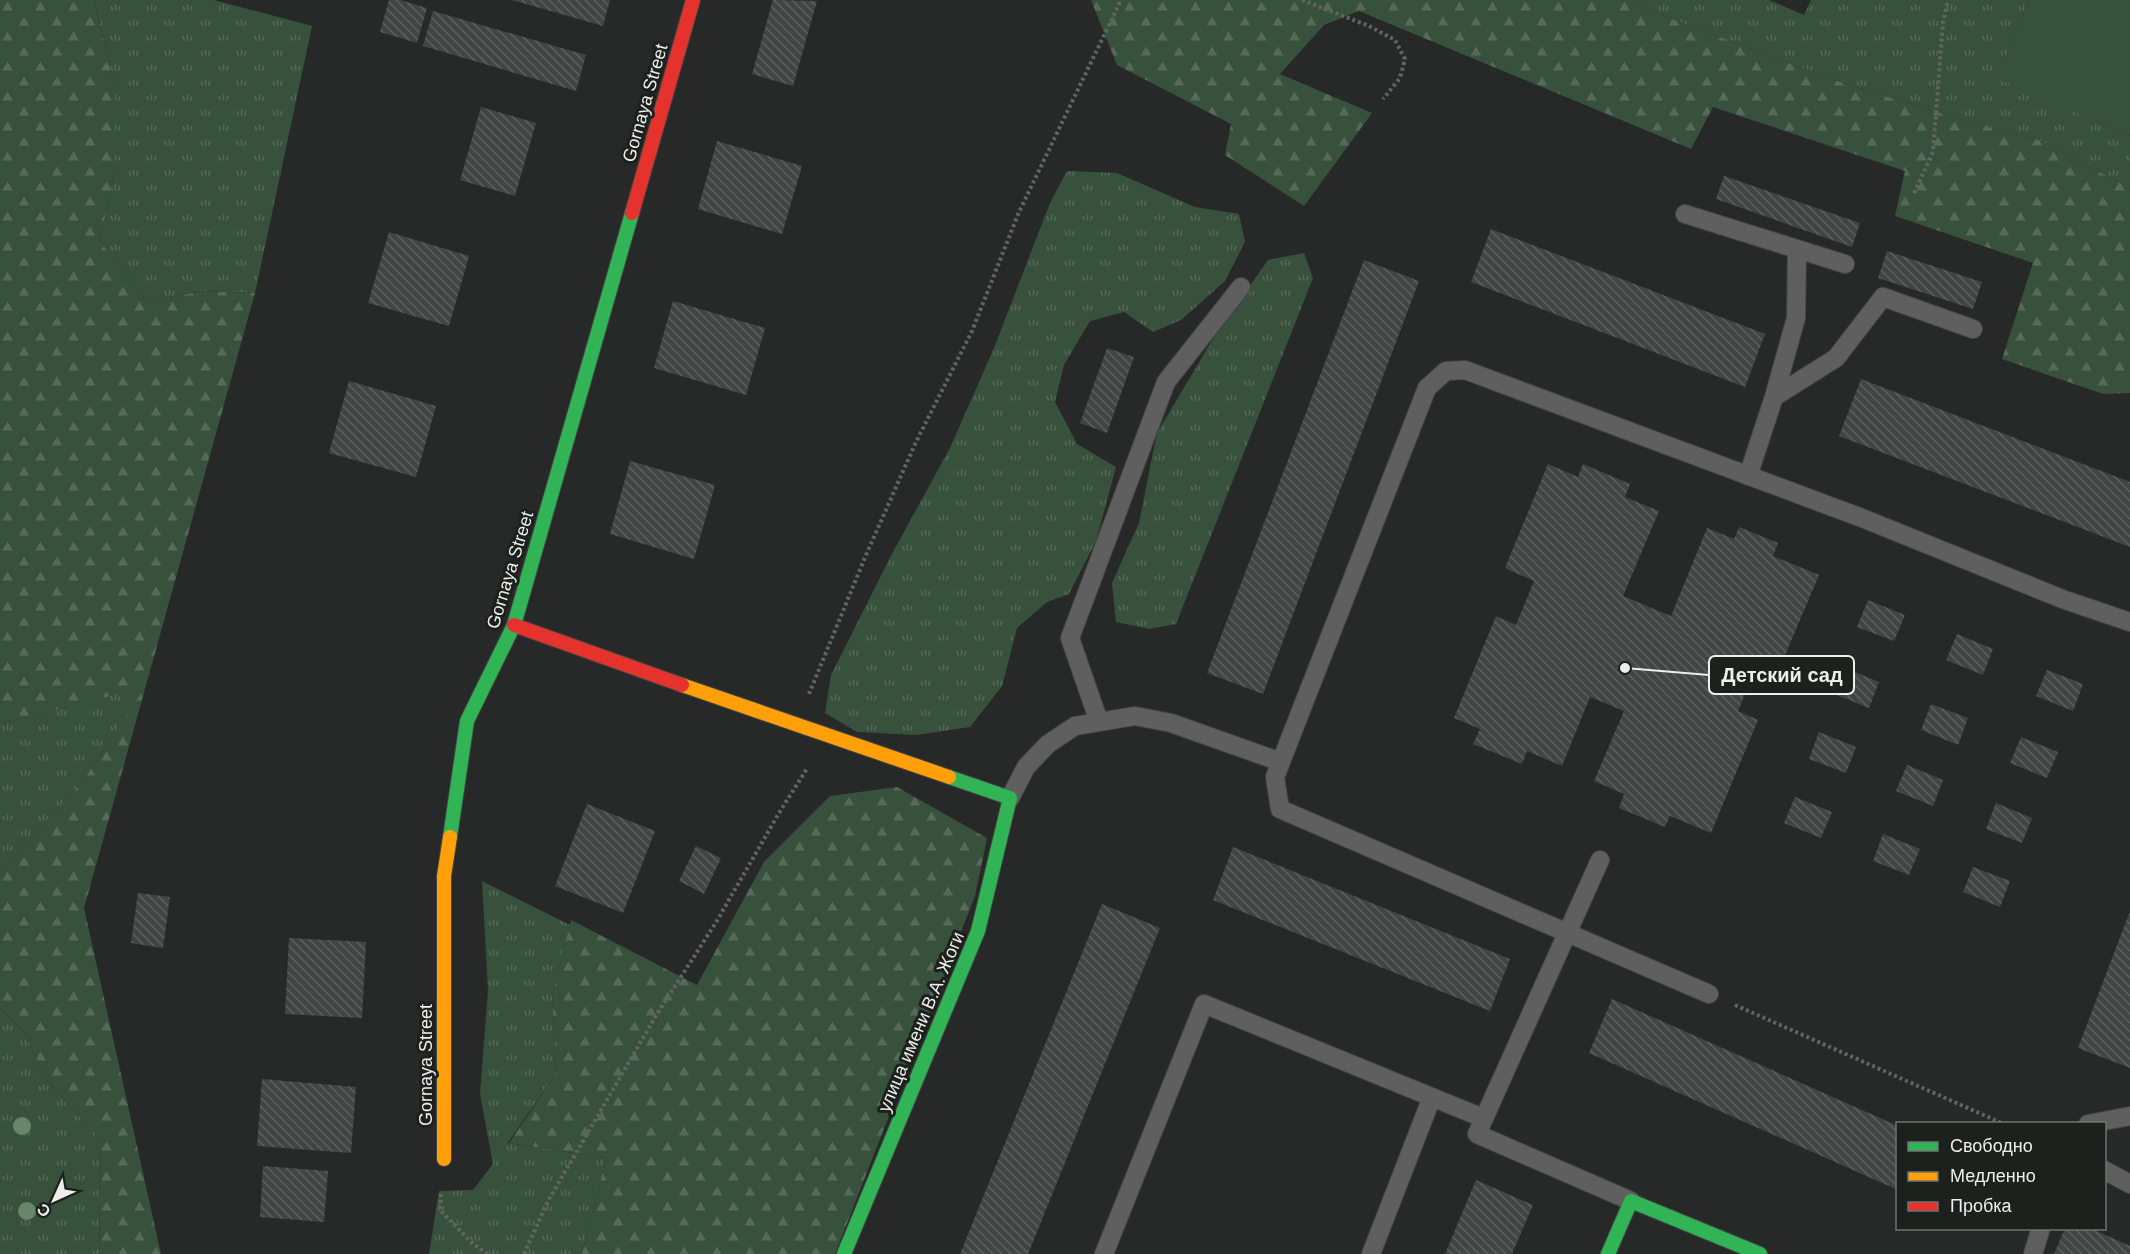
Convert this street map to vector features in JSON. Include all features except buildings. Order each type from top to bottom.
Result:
[{"type":"street","name":"Gornaya Street","points":[[444,1160],[444,876],[467,721],[514,625],[693,0]]},
{"type":"street","points":[[514,625],[1010,798]]},
{"type":"street","name":"улица имени В.А. Жоги","points":[[844,1254],[978,931],[1010,798]]},
{"type":"street","points":[[1608,1254],[1631,1201],[1760,1254]]},
{"type":"lane","points":[[1685,214],[1845,264]]},
{"type":"lane","points":[[1748,476],[1774,397],[1796,318],[1797,249]]},
{"type":"lane","points":[[1100,722],[1070,638],[1166,382],[1241,287]]},
{"type":"lane","points":[[1774,397],[1836,358],[1883,297],[1974,330]]},
{"type":"lane","points":[[1709,994],[1280,809],[1275,777],[1427,388],[1446,371],[1465,370],[1862,518],[2065,600],[2130,622]]},
{"type":"lane","points":[[1010,798],[1026,767],[1048,744],[1075,726],[1135,716],[1172,723],[1281,762]]},
{"type":"lane","points":[[1600,860],[1477,1134],[1631,1201]]},
{"type":"lane","points":[[1104,1254],[1204,1004],[1484,1118]]},
{"type":"lane","points":[[1371,1254],[1432,1097]]},
{"type":"lane","points":[[2098,1122],[2130,1116]]},
{"type":"lane","points":[[2106,1171],[2130,1184]]},
{"type":"lane","points":[[2033,1254],[2040,1230]]},
{"type":"path","points":[[796,725],[866,555],[916,442],[972,331],[1019,212],[1121,0]]},
{"type":"path","points":[[1302,0],[1370,26],[1395,40],[1405,60],[1400,78],[1383,99]]},
{"type":"path","points":[[1914,194],[1933,152],[1943,22],[1948,0]]},
{"type":"path","points":[[524,1254],[548,1201],[657,1014],[715,924],[779,813],[828,736]]},
{"type":"path","points":[[1709,994],[1999,1122]]},
{"type":"path","points":[[444,1160],[440,1210],[471,1242],[487,1254]]},
{"type":"green space","points":[[0,0],[94,0],[115,87],[115,169],[100,241],[147,303],[201,291],[255,293],[84,908],[161,1254],[99,1254],[101,1140],[47,1081],[24,1032],[0,1008],[0,871],[83,781],[145,687],[0,724]]},
{"type":"green space","points":[[94,0],[214,0],[312,26],[255,293],[200,291],[147,303],[100,241],[115,169],[115,87]]},
{"type":"green space","points":[[1091,0],[1621,0],[1843,83],[1973,123],[2039,140],[2130,188],[2130,393],[2103,394],[2002,359],[2033,263],[1895,216],[1905,171],[1713,107],[1691,149],[1359,11],[1324,25],[1280,74],[1372,113],[1304,206],[1225,155],[1231,124],[1117,65]]},
{"type":"green space","points":[[1621,0],[1769,0],[1804,15],[1811,0],[2030,0],[1997,77],[2130,136],[2130,188],[2039,140],[1973,123],[1843,83]]},
{"type":"green space","points":[[2030,0],[2130,0],[2130,136],[1996,78]]},
{"type":"green space","points":[[1067,171],[1117,173],[1195,207],[1239,214],[1245,242],[1225,281],[1181,320],[1153,332],[1124,312],[1090,321],[1064,365],[1055,402],[1077,444],[1116,467],[1096,541],[1069,594],[1047,602],[1017,628],[1002,686],[970,727],[916,735],[857,732],[825,713],[831,675],[893,552],[950,448],[994,348],[1050,203]]},
{"type":"green space","points":[[1304,253],[1313,278],[1176,624],[1149,629],[1116,622],[1112,583],[1139,523],[1157,433],[1217,332],[1268,260]]},
{"type":"green space","points":[[146,686],[83,781],[0,871],[0,724]]},
{"type":"green space","points":[[897,787],[987,838],[975,896],[835,1254],[582,1254],[606,1158],[509,1143],[556,1074],[552,996],[571,920],[697,985],[764,862],[830,796]]},
{"type":"green space","points":[[482,881],[570,925],[552,996],[556,1074],[507,1144],[606,1158],[582,1254],[429,1254],[439,1191],[473,1190],[493,1164],[480,1094],[488,991]]},
{"type":"green space","points":[[0,1008],[24,1032],[47,1081],[101,1140],[99,1254],[0,1254]]},
{"type":"traffic: fast","points":[[450,837],[467,721],[514,625],[632,213]]},
{"type":"traffic: fast","points":[[844,1254],[978,931],[1010,798],[949,777]]},
{"type":"traffic: fast","points":[[1608,1254],[1631,1201],[1760,1254]]},
{"type":"traffic: slow","points":[[682,685],[949,777]]},
{"type":"traffic: slow","points":[[444,1159],[444,876],[450,837]]},
{"type":"traffic: jam","points":[[632,213],[693,0]]},
{"type":"traffic: jam","points":[[514,625],[682,685]]},
{"type":"place","name":"Детский сад","points":[[1625,668]]}]
